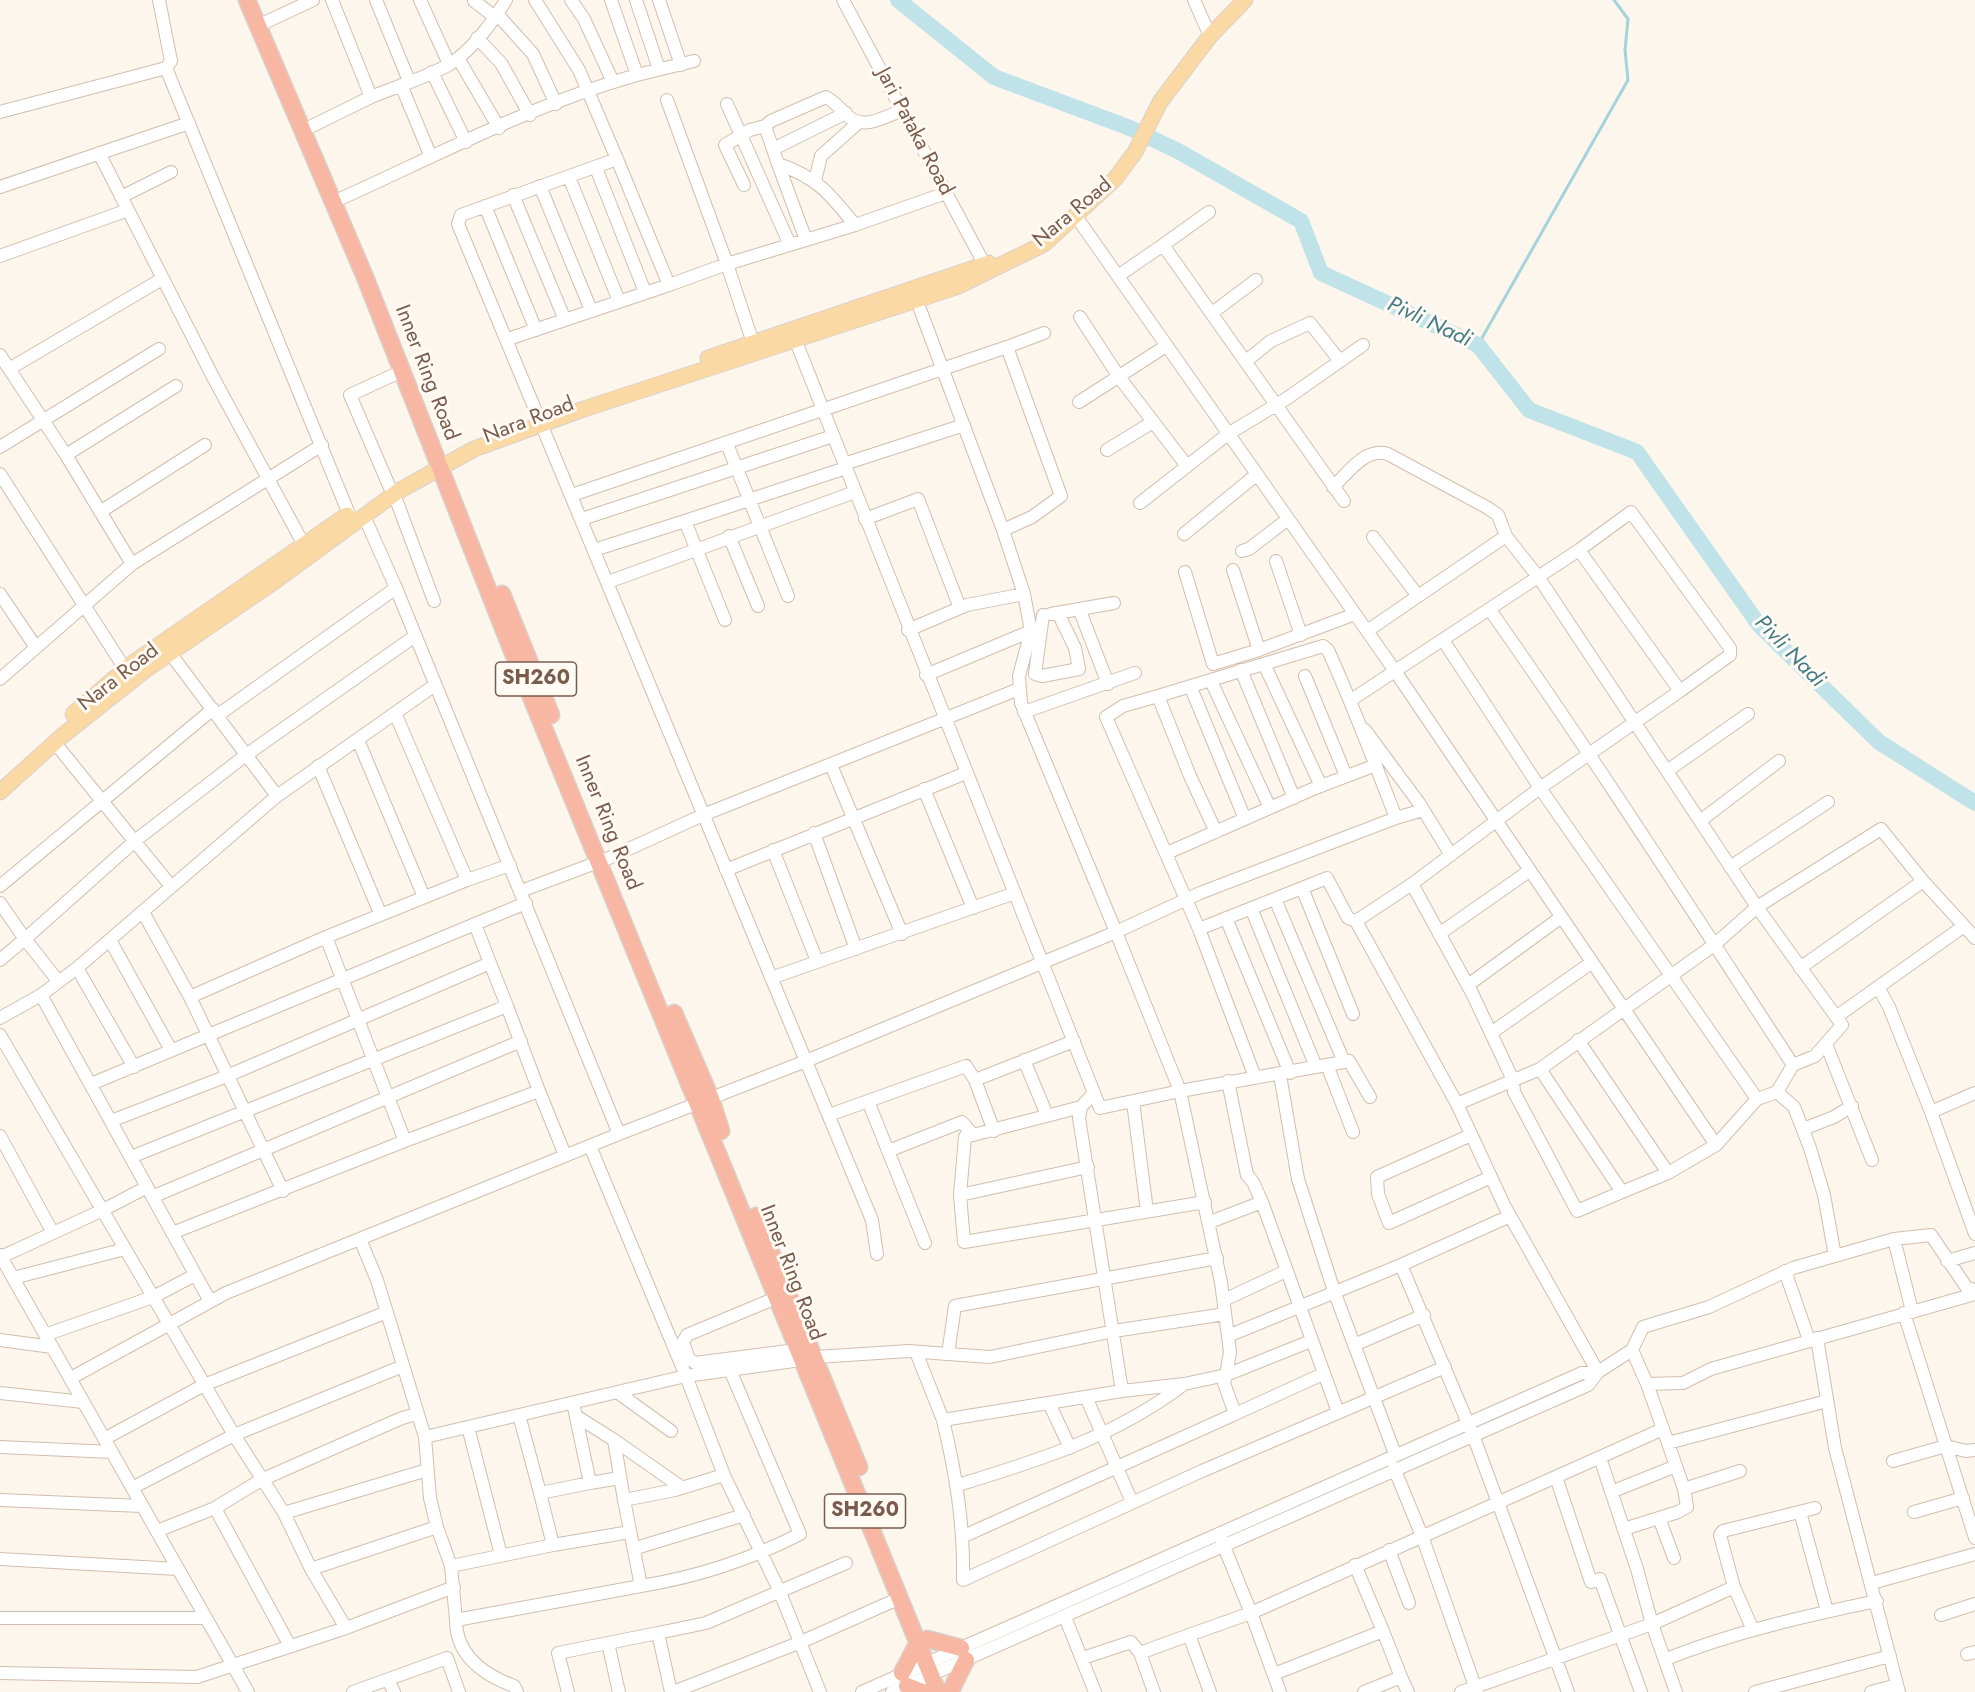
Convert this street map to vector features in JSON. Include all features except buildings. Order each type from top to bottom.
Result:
[{"type":"highway","name":"Inner Ring Road","points":[[247,0],[365,277],[402,371],[443,462]]},
{"type":"highway","name":"Inner Ring Road","points":[[257,0],[340,199],[603,859],[705,1102],[776,1298],[804,1356],[923,1640],[933,1667],[938,1692]]},
{"type":"highway","name":"Inner Ring Road","points":[[705,1102],[723,1137],[804,1356],[900,1598],[923,1640]]},
{"type":"highway","points":[[906,1686],[923,1640],[964,1654],[948,1692]]},
{"type":"highway","name":"Inner Ring Road","points":[[933,1667],[948,1692]]},
{"type":"main road","points":[[1210,36],[1245,0]]},
{"type":"main road","name":"Nara Road","points":[[0,792],[81,720],[170,653],[278,579],[357,515],[392,491],[443,462],[541,419],[753,343],[794,335],[916,300],[1044,244],[1115,179],[1135,152],[1160,102],[1210,36]]},
{"type":"main road","name":"Nara Road","points":[[541,419],[794,335],[915,290],[992,266]]},
{"type":"main road","name":"Nara Road","points":[[0,779],[124,669],[304,545],[357,515]]},
{"type":"street","points":[[0,112],[166,68],[171,61],[159,0]]},
{"type":"street","points":[[266,22],[313,0]]},
{"type":"street","points":[[332,0],[371,97]]},
{"type":"street","points":[[375,0],[431,157]]},
{"type":"street","points":[[420,0],[453,61],[499,128]]},
{"type":"street","points":[[310,127],[453,61],[477,38],[506,0]]},
{"type":"street","points":[[535,0],[579,70],[669,285]]},
{"type":"street","points":[[571,0],[584,19],[613,82]]},
{"type":"street","points":[[611,0],[637,75]]},
{"type":"street","points":[[636,0],[659,69]]},
{"type":"street","points":[[659,0],[681,65]]},
{"type":"street","name":"Jari Pataka Road","points":[[843,0],[946,193],[992,266]]},
{"type":"street","points":[[1194,0],[1210,36]]},
{"type":"street","points":[[474,1],[496,16],[533,54],[555,104]]},
{"type":"street","points":[[477,38],[501,63],[530,115]]},
{"type":"street","points":[[340,199],[586,89],[694,61]]},
{"type":"street","points":[[166,68],[322,445],[396,588],[619,1134]]},
{"type":"street","points":[[432,72],[466,142]]},
{"type":"street","points":[[744,185],[725,145],[741,135],[765,126],[819,99],[826,98],[835,102],[859,122],[868,123],[903,110]]},
{"type":"street","points":[[667,100],[727,264],[753,343]]},
{"type":"street","points":[[727,104],[790,245]]},
{"type":"street","points":[[773,149],[846,113]]},
{"type":"street","points":[[815,181],[821,156],[859,122]]},
{"type":"street","points":[[0,187],[189,123]]},
{"type":"street","points":[[765,126],[806,240]]},
{"type":"street","points":[[99,153],[162,279],[304,545]]},
{"type":"street","points":[[617,159],[461,214],[458,224],[508,339],[872,1220],[877,1254]]},
{"type":"street","points":[[778,164],[801,172],[823,186],[855,225]]},
{"type":"street","points":[[596,168],[645,292]]},
{"type":"street","points":[[121,197],[171,172]]},
{"type":"street","points":[[569,177],[619,301]]},
{"type":"street","points":[[540,186],[591,310]]},
{"type":"street","points":[[508,339],[727,264],[855,225],[946,193]]},
{"type":"street","points":[[513,195],[565,320]]},
{"type":"street","points":[[485,206],[536,330]]},
{"type":"street","points":[[0,256],[128,210]]},
{"type":"street","points":[[1118,276],[1209,212]]},
{"type":"street","points":[[1075,215],[1395,671],[1560,918],[1716,1145]]},
{"type":"street","points":[[1163,245],[1278,404],[1344,501]]},
{"type":"street","points":[[9,369],[162,279]]},
{"type":"street","points":[[1212,313],[1256,280]]},
{"type":"street","points":[[916,300],[1003,530],[1024,594],[1029,625],[1019,685],[1024,712],[1180,1090],[1217,1258],[1230,1352],[1224,1383],[1235,1414]]},
{"type":"street","points":[[1080,317],[1119,377],[1187,466]]},
{"type":"street","points":[[1246,362],[1271,341],[1310,322],[1340,361]]},
{"type":"street","points":[[572,495],[943,371],[1044,333]]},
{"type":"street","points":[[794,335],[908,630],[1100,1108],[1180,1090],[1285,1074],[1349,1060],[1370,1097]]},
{"type":"street","points":[[1140,503],[1228,434],[1278,404],[1363,345]]},
{"type":"street","points":[[1079,402],[1166,346]]},
{"type":"street","points":[[1003,530],[1032,517],[1061,496],[1007,347]]},
{"type":"street","points":[[0,447],[159,349]]},
{"type":"street","points":[[0,355],[66,455],[132,564]]},
{"type":"street","points":[[402,371],[350,395],[392,491],[434,601]]},
{"type":"street","points":[[66,455],[176,386]]},
{"type":"street","points":[[1107,450],[1153,422]]},
{"type":"street","points":[[594,550],[964,425]]},
{"type":"street","points":[[582,519],[736,470],[833,436]]},
{"type":"street","points":[[727,444],[747,499],[761,526],[788,596]]},
{"type":"street","points":[[100,512],[205,445]]},
{"type":"street","points":[[0,679],[35,646],[132,564],[322,445]]},
{"type":"street","points":[[1333,487],[1369,454],[1378,451],[1388,454],[1498,515],[1506,536],[1539,578],[1757,907],[1842,1025],[1815,1056],[1792,1065],[1777,1092],[1757,1099],[1716,1145],[1668,1173],[1576,1211],[1514,1092],[1513,1080],[1468,986],[1412,884]]},
{"type":"street","points":[[0,474],[85,603],[124,669]]},
{"type":"street","points":[[1184,534],[1256,475]]},
{"type":"street","points":[[608,582],[855,492]]},
{"type":"street","points":[[865,519],[918,499],[960,608]]},
{"type":"street","points":[[1351,700],[1539,578],[1631,512],[1730,648],[1730,655],[1540,788],[1412,884],[1356,921]]},
{"type":"street","points":[[1242,550],[1249,549],[1287,519]]},
{"type":"street","points":[[685,521],[725,620]]},
{"type":"street","points":[[729,536],[758,606]]},
{"type":"street","points":[[1367,631],[1506,536]]},
{"type":"street","points":[[1373,537],[1418,596]]},
{"type":"street","points":[[1579,550],[1680,691]]},
{"type":"street","points":[[1276,561],[1301,635]]},
{"type":"street","points":[[1233,570],[1259,650]]},
{"type":"street","points":[[1185,572],[1213,664],[1259,650],[1355,614]]},
{"type":"street","points":[[0,886],[102,799],[216,712],[396,588]]},
{"type":"street","points":[[908,630],[960,608],[1024,594]]},
{"type":"street","points":[[2,602],[35,646]]},
{"type":"street","points":[[926,675],[1029,625],[1043,615],[1080,611],[1114,603]]},
{"type":"street","points":[[1490,610],[1590,753],[1792,1065]]},
{"type":"street","points":[[1080,611],[1108,684]]},
{"type":"street","points":[[1035,674],[1042,676],[1079,669],[1074,648],[1058,614]]},
{"type":"street","points":[[91,1084],[475,924],[524,897],[603,859],[703,815],[944,720],[1019,685],[1035,674],[1043,615]]},
{"type":"street","points":[[0,960],[136,840],[246,755],[415,636]]},
{"type":"street","points":[[1443,640],[1540,788],[1757,1099]]},
{"type":"street","points":[[1255,1077],[1187,900],[1106,717],[1123,706],[1191,688],[1241,670],[1265,666],[1323,646],[1328,650],[1351,700],[1396,818]]},
{"type":"street","points":[[170,653],[277,796]]},
{"type":"street","points":[[1265,666],[1321,786]]},
{"type":"street","points":[[1241,670],[1294,798]]},
{"type":"street","points":[[1024,712],[1135,673]]},
{"type":"street","points":[[1305,676],[1346,776]]},
{"type":"street","points":[[1211,681],[1270,808]]},
{"type":"street","points":[[0,1018],[41,995],[77,968],[143,912],[170,885],[277,796],[435,685]]},
{"type":"street","points":[[1191,688],[1209,738],[1245,819]]},
{"type":"street","points":[[1158,696],[1190,776],[1216,832]]},
{"type":"street","points":[[395,713],[467,880]]},
{"type":"street","points":[[1666,771],[1748,714]]},
{"type":"street","points":[[1358,723],[1371,735],[1451,855]]},
{"type":"street","points":[[358,740],[424,897]]},
{"type":"street","points":[[55,743],[136,840],[170,885]]},
{"type":"street","points":[[1700,822],[1779,761]]},
{"type":"street","points":[[831,765],[902,934]]},
{"type":"street","points":[[1167,854],[1321,786],[1376,765]]},
{"type":"street","points":[[318,766],[380,913]]},
{"type":"street","points":[[726,870],[966,772]]},
{"type":"street","points":[[924,789],[973,908]]},
{"type":"street","points":[[1730,867],[1828,802]]},
{"type":"street","points":[[71,1378],[210,1301],[565,1155],[806,1061],[1043,963],[1187,900],[1396,818],[1423,810]]},
{"type":"street","points":[[1457,1104],[1540,1069],[1714,945],[1757,907],[1881,829],[1923,881],[1975,938]]},
{"type":"street","points":[[814,833],[856,949]]},
{"type":"street","points":[[773,850],[817,961]]},
{"type":"street","points":[[190,997],[380,913],[510,864]]},
{"type":"street","points":[[1439,934],[1529,871]]},
{"type":"street","points":[[1199,929],[1327,878],[1348,918],[1356,921],[1457,1104],[1510,1216],[1598,1372]]},
{"type":"street","points":[[1800,968],[1923,881]]},
{"type":"street","points":[[1302,888],[1353,1014]]},
{"type":"street","points":[[771,978],[1015,893]]},
{"type":"street","points":[[1275,899],[1344,1062]]},
{"type":"street","points":[[0,903],[58,981]]},
{"type":"street","points":[[1251,908],[1353,1132]]},
{"type":"street","points":[[143,912],[190,997],[283,1191]]},
{"type":"street","points":[[1226,918],[1285,1074],[1298,1179],[1334,1291],[1395,1454]]},
{"type":"street","points":[[1468,986],[1560,918]]},
{"type":"street","points":[[475,924],[565,1155]]},
{"type":"street","points":[[1836,1017],[1964,927]]},
{"type":"street","points":[[326,937],[360,1019],[405,1141]]},
{"type":"street","points":[[111,940],[171,1050]]},
{"type":"street","points":[[111,1121],[226,1076],[490,963]]},
{"type":"street","points":[[1491,1033],[1591,963]]},
{"type":"street","points":[[77,968],[134,1067]]},
{"type":"street","points":[[1878,987],[1889,1007],[1931,1112],[1975,1234]]},
{"type":"street","points":[[41,995],[210,1301]]},
{"type":"street","points":[[131,1157],[507,1006]]},
{"type":"street","points":[[0,1035],[204,1385],[261,1480],[284,1513],[311,1569],[346,1628]]},
{"type":"street","points":[[1578,1040],[1668,1173]]},
{"type":"street","points":[[248,1692],[1,1256],[103,1210],[263,1150],[521,1041]]},
{"type":"street","points":[[975,1080],[1074,1041]]},
{"type":"street","points":[[1826,1044],[1872,1160]]},
{"type":"street","points":[[1024,1060],[1047,1115]]},
{"type":"street","points":[[829,1115],[966,1066],[975,1080],[994,1131]]},
{"type":"street","points":[[1540,1069],[1622,1192]]},
{"type":"street","points":[[1228,1081],[1247,1175],[1253,1182],[1262,1202],[1338,1412]]},
{"type":"street","points":[[172,1233],[405,1141],[540,1091]]},
{"type":"street","points":[[1777,1092],[1794,1107],[1803,1129],[1824,1195],[1835,1256]]},
{"type":"street","points":[[1931,1112],[1975,1093]]},
{"type":"street","points":[[1093,1094],[1081,1107],[1079,1118],[1106,1277],[1122,1391]]},
{"type":"street","points":[[868,1101],[925,1243]]},
{"type":"street","points":[[1133,1102],[1147,1211]]},
{"type":"street","points":[[1803,1129],[1834,1117],[1852,1106]]},
{"type":"street","points":[[1081,1107],[965,1137],[960,1195],[964,1242],[1205,1202]]},
{"type":"street","points":[[888,1151],[962,1122],[973,1135]]},
{"type":"street","points":[[1471,1134],[1377,1178],[1378,1194],[1389,1222],[1491,1177]]},
{"type":"street","points":[[0,1136],[53,1233]]},
{"type":"street","points":[[590,1146],[686,1376],[724,1475],[763,1553],[820,1692]]},
{"type":"street","points":[[960,1195],[1088,1167]]},
{"type":"street","points":[[1210,1222],[1262,1202]]},
{"type":"street","points":[[1228,1336],[1401,1265],[1510,1216]]},
{"type":"street","points":[[862,1692],[906,1686],[933,1667],[1221,1539],[1394,1468],[1582,1373],[1598,1372],[1632,1350],[1643,1327],[1709,1307],[1785,1271],[1894,1239],[1931,1235],[1967,1288],[1975,1292]]},
{"type":"street","points":[[360,1239],[387,1312],[425,1437],[427,1470],[437,1527],[451,1566],[456,1629],[463,1648],[475,1666],[495,1679],[514,1686],[517,1692]]},
{"type":"street","points":[[1894,1239],[1908,1312],[1975,1538]]},
{"type":"street","points":[[0,1280],[14,1280],[125,1249]]},
{"type":"street","points":[[1947,1261],[1975,1253]]},
{"type":"street","points":[[948,1354],[955,1306],[1217,1258]]},
{"type":"street","points":[[1401,1265],[1471,1430],[1568,1692]]},
{"type":"street","points":[[1224,1300],[1286,1271]]},
{"type":"street","points":[[1785,1271],[1813,1339],[1835,1448],[1898,1688],[1871,1692]]},
{"type":"street","points":[[45,1335],[153,1297],[195,1275]]},
{"type":"street","points":[[1647,1384],[1683,1383],[1711,1369],[1975,1292]]},
{"type":"street","points":[[776,1298],[687,1335],[683,1342],[689,1359],[695,1363],[916,1352],[990,1357],[1114,1331],[1225,1314]]},
{"type":"street","points":[[104,1439],[204,1385],[387,1312]]},
{"type":"street","points":[[1354,1345],[1424,1315]]},
{"type":"street","points":[[0,1340],[52,1347]]},
{"type":"street","points":[[943,1420],[1122,1391],[1184,1384],[1226,1375],[1311,1341]]},
{"type":"street","points":[[1624,1529],[1687,1507],[1684,1489],[1668,1443],[1632,1350]]},
{"type":"street","points":[[916,1352],[943,1420],[958,1485],[964,1536],[963,1580],[1132,1502],[1445,1367]]},
{"type":"street","points":[[425,1437],[686,1376],[804,1356]]},
{"type":"street","points":[[132,1488],[234,1435],[403,1366]]},
{"type":"street","points":[[456,1620],[677,1580],[763,1553],[800,1534],[730,1370]]},
{"type":"street","points":[[964,1536],[1323,1374]]},
{"type":"street","points":[[958,1485],[1070,1448],[1148,1412],[1184,1384]]},
{"type":"street","points":[[618,1392],[671,1431]]},
{"type":"street","points":[[0,1393],[83,1402]]},
{"type":"street","points":[[1086,1397],[1132,1502]]},
{"type":"street","points":[[1668,1443],[1827,1401]]},
{"type":"street","points":[[573,1402],[590,1483]]},
{"type":"street","points":[[1049,1403],[1070,1448]]},
{"type":"street","points":[[157,1532],[215,1508],[261,1480],[402,1418],[417,1414]]},
{"type":"street","points":[[519,1415],[553,1545]]},
{"type":"street","points":[[576,1416],[681,1487]]},
{"type":"street","points":[[468,1427],[501,1556]]},
{"type":"street","points":[[1140,1653],[1251,1613],[1663,1429]]},
{"type":"street","points":[[964,1654],[1065,1617],[1395,1454],[1471,1430]]},
{"type":"street","points":[[614,1440],[630,1532],[636,1548],[640,1586]]},
{"type":"street","points":[[1893,1461],[1946,1446],[1966,1451],[1975,1450]]},
{"type":"street","points":[[0,1447],[112,1452]]},
{"type":"street","points":[[1600,1458],[1652,1624],[1676,1692]]},
{"type":"street","points":[[1611,1492],[1676,1466]]},
{"type":"street","points":[[1394,1468],[1422,1536],[1476,1690]]},
{"type":"street","points":[[284,1513],[427,1470]]},
{"type":"street","points":[[1684,1489],[1740,1471]]},
{"type":"street","points":[[624,1500],[724,1475]]},
{"type":"street","points":[[1556,1477],[1591,1582],[1600,1579],[1641,1692]]},
{"type":"street","points":[[540,1493],[621,1478]]},
{"type":"street","points":[[1914,1512],[1963,1498]]},
{"type":"street","points":[[0,1500],[142,1506]]},
{"type":"street","points":[[215,1508],[290,1646]]},
{"type":"street","points":[[1754,1630],[1734,1587],[1720,1535],[1723,1531],[1815,1508]]},
{"type":"street","points":[[1800,1512],[1827,1611]]},
{"type":"street","points":[[636,1548],[744,1515]]},
{"type":"street","points":[[1659,1518],[1674,1557]]},
{"type":"street","points":[[311,1569],[437,1527]]},
{"type":"street","points":[[451,1566],[630,1532]]},
{"type":"street","points":[[1221,1539],[1280,1692]]},
{"type":"street","points":[[1389,1550],[1409,1603]]},
{"type":"street","points":[[1872,1582],[1975,1554]]},
{"type":"street","points":[[0,1559],[178,1569]]},
{"type":"street","points":[[568,1692],[558,1653],[706,1623],[846,1563]]},
{"type":"street","points":[[1355,1565],[1408,1692]]},
{"type":"street","points":[[0,1673],[197,1677],[346,1628],[453,1587]]},
{"type":"street","points":[[1461,1692],[1476,1690],[1556,1658],[1652,1624],[1734,1587]]},
{"type":"street","points":[[658,1633],[672,1692],[801,1642],[900,1598]]},
{"type":"street","points":[[1666,1659],[1715,1640],[1827,1611],[1877,1601]]},
{"type":"street","points":[[1941,1615],[1975,1604]]},
{"type":"street","points":[[1065,1617],[1095,1692]]},
{"type":"street","points":[[0,1618],[206,1618]]},
{"type":"street","points":[[1274,1674],[1383,1631]]},
{"type":"street","points":[[1189,1635],[1210,1692]]},
{"type":"street","points":[[1083,1658],[1131,1642],[1140,1653],[1154,1692]]},
{"type":"street","points":[[608,1643],[619,1692]]},
{"type":"street","points":[[1755,1692],[1890,1656]]},
{"type":"street","points":[[354,1692],[447,1658],[459,1692]]},
{"type":"street","points":[[1364,1692],[1401,1677]]},
{"type":"street","points":[[388,1680],[394,1692]]},
{"type":"waterway","name":"Pivli Nadi","points":[[898,0],[994,77],[1130,128],[1178,151],[1301,221],[1321,273],[1478,345],[1529,410],[1637,452],[1759,625],[1879,742],[1975,803]]},
{"type":"waterway","points":[[1478,345],[1628,80],[1625,50],[1628,19],[1614,0]]}]
